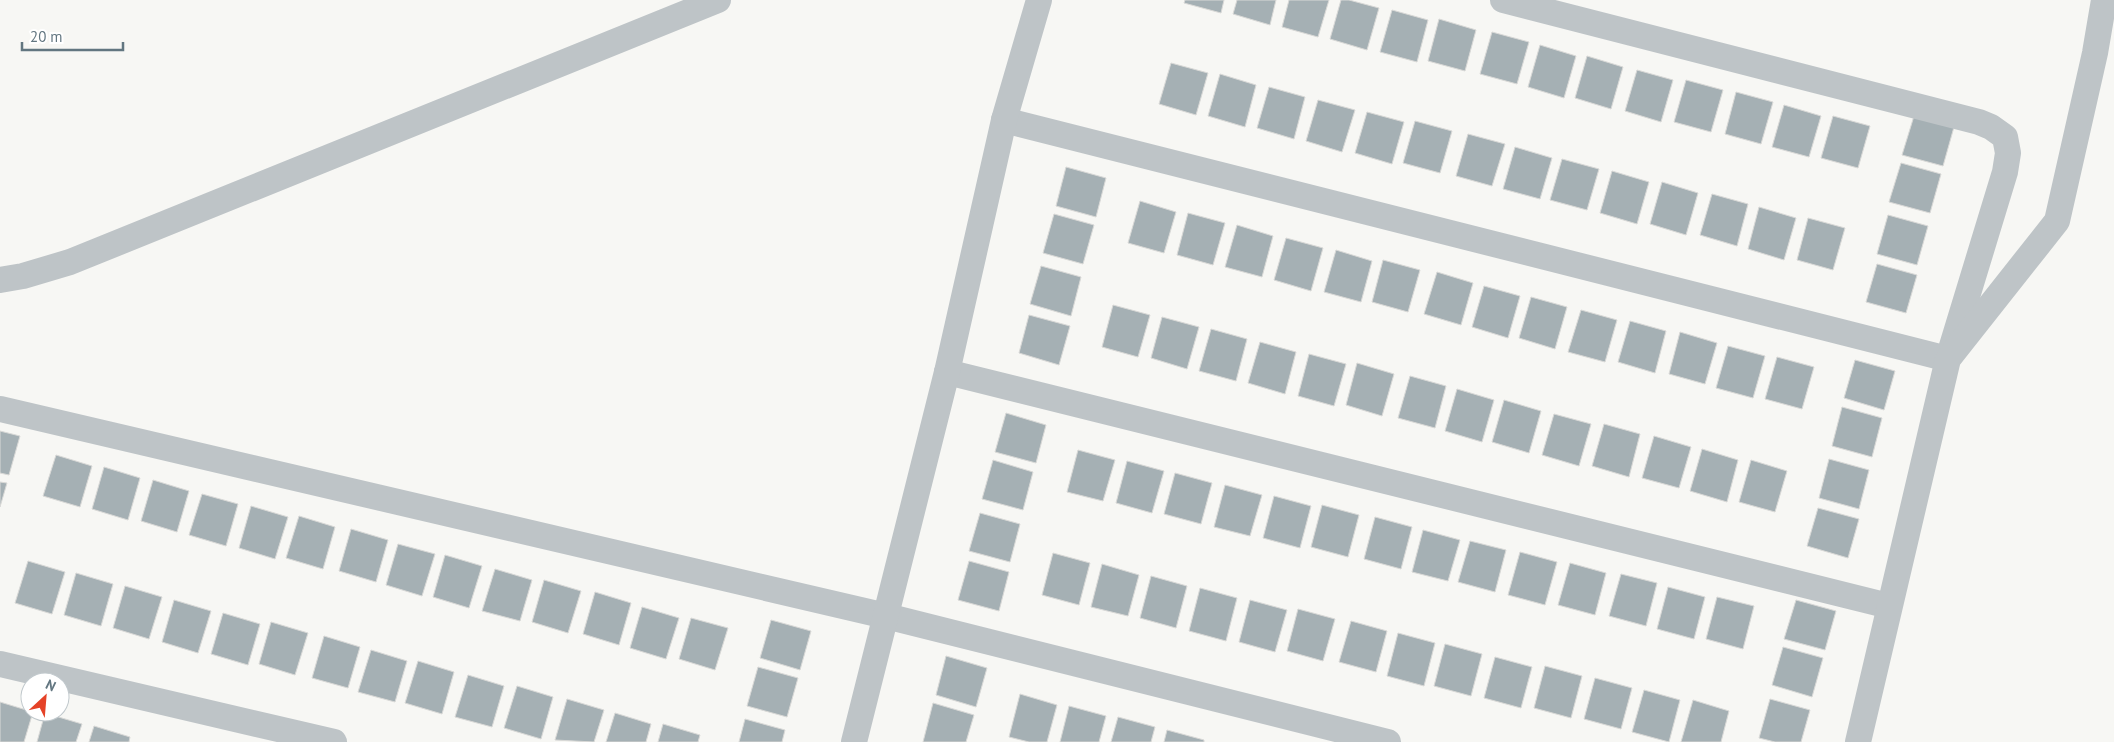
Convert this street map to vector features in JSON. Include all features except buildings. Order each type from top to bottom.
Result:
[{"type":"street","points":[[0,280],[23,276],[70,262],[718,0]]},
{"type":"street","points":[[854,742],[947,372],[1004,120],[1039,0]]},
{"type":"street","points":[[1503,0],[1980,122],[2005,137],[2008,153],[2005,172],[1948,359],[1858,742]]},
{"type":"street","points":[[1948,359],[2057,221],[2105,47],[2104,0]]},
{"type":"street","points":[[1004,120],[1948,359]]},
{"type":"street","points":[[947,372],[1889,606]]},
{"type":"street","points":[[0,409],[886,616],[1388,742]]},
{"type":"street","points":[[0,664],[334,742]]}]
